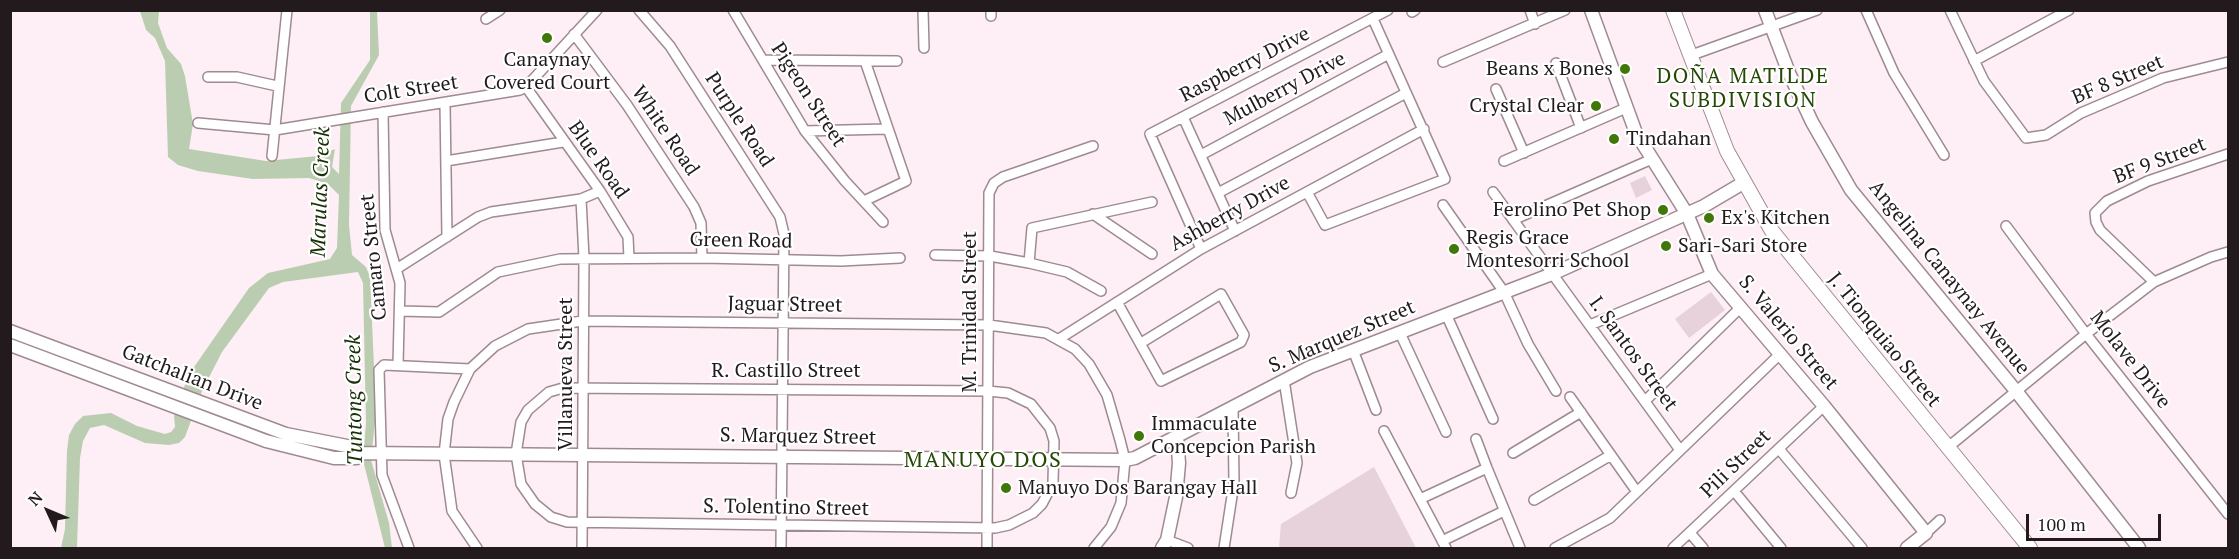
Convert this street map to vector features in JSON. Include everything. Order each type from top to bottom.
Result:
[{"type":"main road","name":"J. Tionquiao Street","points":[[1673,10],[1689,56],[1742,181],[1772,231],[2030,549]]},
{"type":"street","points":[[272,156],[277,86],[287,10]]},
{"type":"street","points":[[486,19],[500,10]]},
{"type":"street","points":[[526,87],[597,10]]},
{"type":"street","name":"Purple Road","points":[[639,10],[670,46],[780,217],[784,234],[782,549]]},
{"type":"street","name":"Pigeon Street","points":[[733,10],[805,131],[883,222]]},
{"type":"street","points":[[923,10],[924,48]]},
{"type":"street","name":"Raspberry Drive","points":[[1201,249],[1150,134],[1388,10]]},
{"type":"street","points":[[1530,10],[1535,24]]},
{"type":"street","points":[[1443,63],[1566,10]]},
{"type":"street","name":"S. Valerio Street","points":[[1592,10],[1636,133],[1687,214],[1712,274],[1824,406],[1926,533]]},
{"type":"street","name":"Angelina Canaynay Avenue","points":[[1764,10],[1812,122],[1851,190],[2016,391],[2139,549]]},
{"type":"street","points":[[1689,56],[1817,10]]},
{"type":"street","points":[[1866,10],[1894,74],[1944,154]]},
{"type":"street","points":[[1950,10],[1974,61],[2069,10]]},
{"type":"street","points":[[1307,192],[1326,225],[1445,179],[1424,129],[1387,55],[1373,19]]},
{"type":"street","name":"White Road","points":[[574,34],[602,69],[694,207],[701,223],[702,258]]},
{"type":"street","name":"Mulberry Drive","points":[[1201,155],[1387,55]]},
{"type":"street","points":[[764,60],[897,61]]},
{"type":"street","points":[[864,201],[906,181],[886,129],[865,61]]},
{"type":"street","name":"BF 8 Street","points":[[1974,61],[1998,102],[2026,138],[2046,135],[2081,114],[2163,78],[2229,62]]},
{"type":"street","points":[[1556,63],[1581,128]]},
{"type":"street","points":[[208,77],[237,77],[277,86]]},
{"type":"street","name":"Colt Street","points":[[198,123],[275,130],[445,104],[526,87]]},
{"type":"street","name":"Blue Road","points":[[526,87],[600,191],[628,237],[629,258]]},
{"type":"street","points":[[1496,89],[1524,153]]},
{"type":"street","points":[[1218,193],[1406,93]]},
{"type":"street","points":[[445,104],[447,237]]},
{"type":"street","points":[[1504,161],[1626,108]]},
{"type":"street","name":"Camaro Street","points":[[383,112],[386,230],[398,268],[401,311],[398,365]]},
{"type":"street","points":[[1183,117],[1235,231]]},
{"type":"street","points":[[805,131],[886,129]]},
{"type":"street","name":"Ashberry Drive","points":[[1059,339],[1201,249],[1424,129]]},
{"type":"street","points":[[446,161],[563,142]]},
{"type":"street","name":"M. Trinidad Street","points":[[987,549],[990,256],[988,200],[994,183],[1003,177],[1094,146]]},
{"type":"street","name":"BF 9 Street","points":[[2154,282],[2100,230],[2095,213],[2108,201],[2148,181],[2229,154]]},
{"type":"street","points":[[1513,220],[1652,159]]},
{"type":"street","name":"S. Marquez Street","points":[[369,453],[1125,460],[1135,458],[1310,367],[1552,274],[1687,214],[1742,181]]},
{"type":"street","points":[[398,268],[478,217],[491,212],[581,199],[600,191]]},
{"type":"street","name":"I. Santos Street","points":[[1493,192],[1680,450]]},
{"type":"street","name":"Villanueva Street","points":[[581,199],[585,388],[582,549]]},
{"type":"street","points":[[1029,263],[1032,228],[1152,202]]},
{"type":"street","points":[[1443,205],[1504,292],[1528,344],[1556,391]]},
{"type":"street","points":[[1093,214],[1152,254]]},
{"type":"street","name":"Molave Drive","points":[[2006,226],[2086,334],[2229,514]]},
{"type":"street","points":[[1947,448],[2086,334],[2154,282],[2229,252]]},
{"type":"street","points":[[935,255],[990,256],[1029,263],[1067,272],[1101,291]]},
{"type":"street","name":"Green Road","points":[[401,311],[439,312],[498,272],[536,262],[582,258],[841,261],[900,258]]},
{"type":"street","points":[[1590,325],[1712,274]]},
{"type":"street","points":[[1117,302],[1161,381],[1241,342],[1244,335],[1221,294],[1141,343]]},
{"type":"street","points":[[1645,401],[1740,308]]},
{"type":"street","points":[[1446,314],[1493,419]]},
{"type":"street","name":"Jaguar Street","points":[[477,549],[452,511],[444,454],[448,418],[470,369],[495,346],[528,329],[582,321],[988,325],[1030,329],[1059,339],[1076,349],[1099,379],[1107,395],[1125,460]]},
{"type":"street","name":"Gatchalian Drive","points":[[10,331],[286,434],[357,448],[369,453]]},
{"type":"street","points":[[1400,333],[1446,432]]},
{"type":"street","name":"Gatchalian Drive","points":[[10,345],[266,441],[334,458],[357,458],[369,453]]},
{"type":"street","points":[[1353,350],[1376,410]]},
{"type":"street","points":[[1555,549],[1610,518],[1779,355]]},
{"type":"street","points":[[409,549],[385,484],[369,453],[379,370],[384,365],[470,369]]},
{"type":"street","points":[[1284,380],[1297,463],[1292,493]]},
{"type":"street","name":"R. Castillo Street","points":[[516,454],[521,422],[537,400],[549,392],[563,388],[988,391],[1008,393],[1031,405],[1050,428],[1055,460]]},
{"type":"street","points":[[1570,397],[1636,492]]},
{"type":"street","name":"Pili Street","points":[[1673,549],[1824,406]]},
{"type":"street","points":[[1224,549],[1234,483],[1233,407]]},
{"type":"street","points":[[1513,453],[1581,412]]},
{"type":"street","points":[[1384,431],[1444,545],[1504,511]]},
{"type":"street","points":[[1177,436],[1179,463],[1176,497],[1165,544],[1188,549]]},
{"type":"street","points":[[1476,439],[1520,549]]},
{"type":"street","points":[[334,458],[337,445]]},
{"type":"street","points":[[1779,449],[1862,549]]},
{"type":"street","name":"S. Tolentino Street","points":[[516,454],[521,484],[535,504],[551,518],[584,524],[987,528],[1009,525],[1023,520],[1042,504],[1053,483],[1055,460]]},
{"type":"street","points":[[1534,500],[1611,455]]},
{"type":"street","points":[[1094,549],[1117,516],[1125,460]]},
{"type":"street","points":[[1420,499],[1487,468]]},
{"type":"street","points":[[1734,491],[1781,549]]},
{"type":"street","points":[[1906,549],[1941,520]]},
{"type":"street","points":[[1690,533],[1703,549]]},
{"type":"shaded area","points":[[140,11],[159,11],[158,23],[167,48],[181,64],[193,124],[189,149],[266,161],[318,156],[335,149],[332,167],[339,174],[341,103],[370,60],[370,11],[377,11],[379,55],[351,106],[349,225],[352,255],[366,267],[370,277],[376,411],[371,460],[389,523],[392,548],[385,548],[363,460],[366,423],[363,283],[358,272],[283,282],[269,288],[222,352],[202,391],[185,437],[179,443],[169,445],[145,443],[104,425],[90,428],[83,441],[80,458],[77,547],[61,548],[65,529],[67,451],[69,435],[75,424],[83,416],[111,413],[137,426],[165,434],[171,432],[175,427],[174,416],[183,389],[194,367],[249,288],[268,273],[330,259],[337,248],[339,195],[328,184],[309,178],[253,179],[198,171],[178,165],[168,157],[165,61],[155,38],[146,30]]},
{"type":"shaded area","points":[[1645,176],[1652,190],[1636,198],[1630,183]]},
{"type":"shaded area","points":[[1711,292],[1725,310],[1689,338],[1675,319]]},
{"type":"shaded area","points":[[1374,467],[1416,548],[1279,548],[1281,524]]},
{"type":"place","name":"Canaynay Covered Court","points":[[547,38]]},
{"type":"place","name":"Beans x Bones","points":[[1625,69]]},
{"type":"place","name":"Crystal Clear","points":[[1596,106]]},
{"type":"place","name":"Tindahan","points":[[1614,139]]},
{"type":"place","name":"Ferolino Pet Shop","points":[[1663,210]]},
{"type":"place","name":"Ex's Kitchen","points":[[1709,218]]},
{"type":"place","name":"Sari-Sari Store","points":[[1666,246]]},
{"type":"place","name":"Regis Grace Montesorri School","points":[[1454,249]]},
{"type":"place","name":"Immaculate Concepcion Parish","points":[[1139,436]]},
{"type":"place","name":"Manuyo Dos Barangay Hall","points":[[1006,488]]},
{"type":"district","name":"DOÑA MATILDE SUBDIVISION","points":[[1743,89]]},
{"type":"district","name":"MANUYO DOS","points":[[983,461]]},
{"type":"water label","name":"Marulas Creek","points":[[321,192]]},
{"type":"water label","name":"Tuntong Creek","points":[[355,400]]}]
